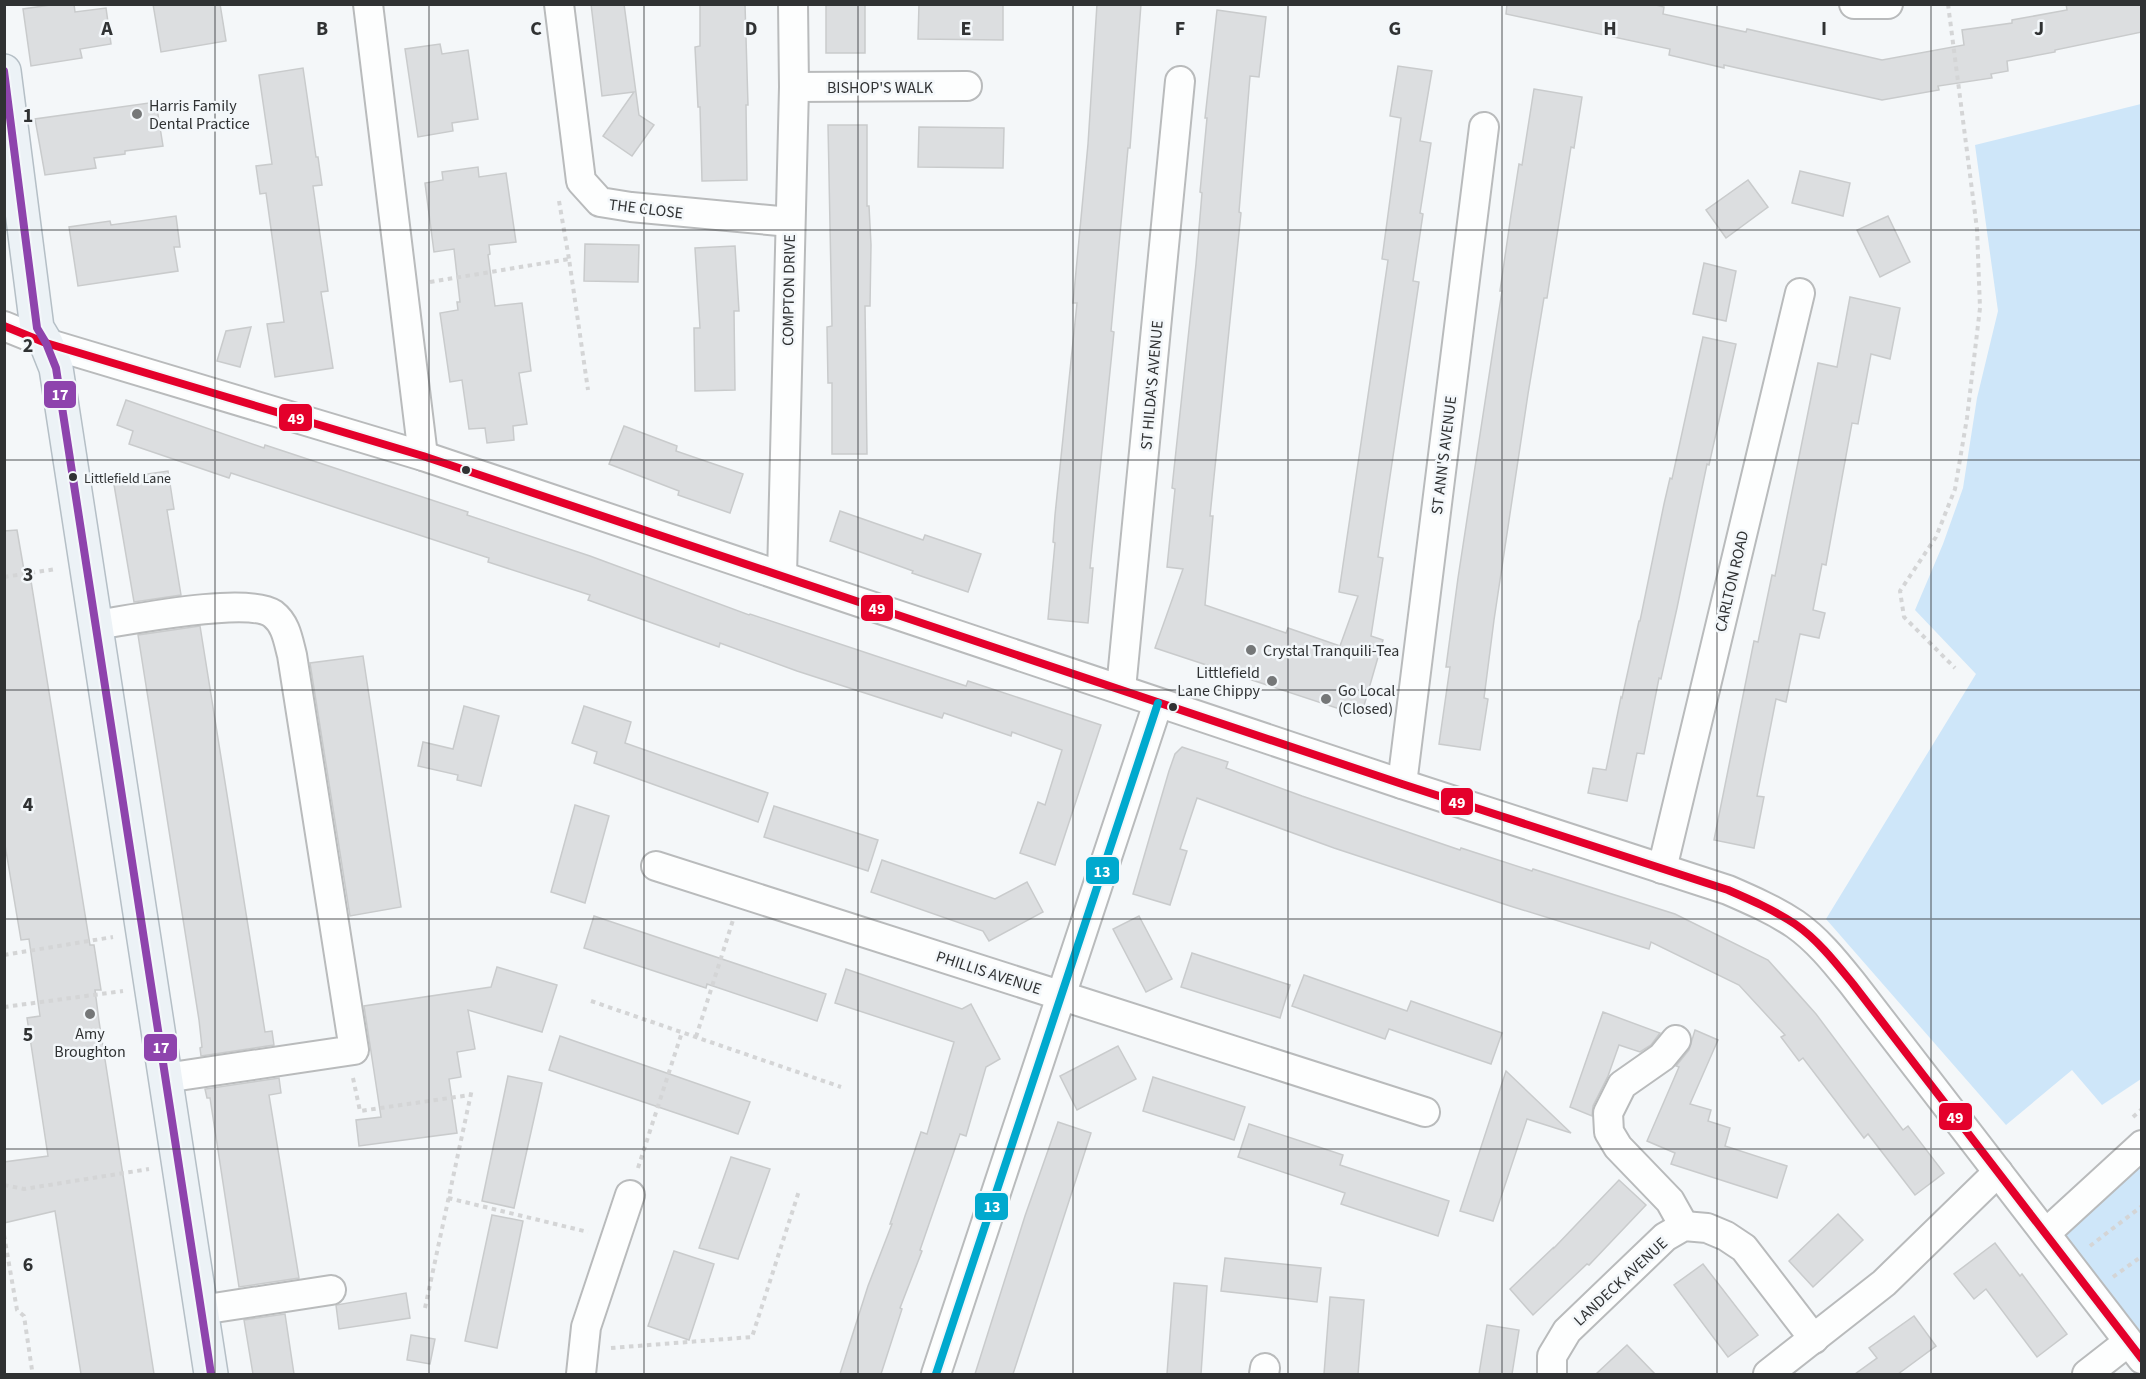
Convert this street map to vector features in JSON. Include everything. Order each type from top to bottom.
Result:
[{"type":"main road","points":[[4,71],[37,328],[56,368],[211,1374]]},
{"type":"street","name":"THE CLOSE","points":[[559,4],[581,181],[600,202],[790,222]]},
{"type":"street","name":"COMPTON DRIVE","points":[[782,576],[794,4]]},
{"type":"street","points":[[1854,4],[1888,4]]},
{"type":"street","points":[[369,12],[423,456]]},
{"type":"street","name":"ST HILDA'S AVENUE","points":[[1121,689],[1180,81]]},
{"type":"street","name":"BISHOP'S WALK","points":[[794,87],[967,86]]},
{"type":"street","name":"ST ANN'S AVENUE","points":[[1402,784],[1484,127]]},
{"type":"street","name":"CARLTON ROAD","points":[[1662,869],[1800,293]]},
{"type":"street","points":[[4,326],[46,344],[423,456],[1402,784],[1728,890],[1763,906],[1796,924],[1826,952],[2135,1350],[2087,1374]]},
{"type":"street","points":[[96,625],[209,608],[240,607],[272,613],[285,626],[292,655],[354,1050],[165,1078]]},
{"type":"street","points":[[936,1374],[1158,702]]},
{"type":"street","name":"PHILLIS AVENUE","points":[[656,866],[1425,1112]]},
{"type":"street","points":[[1676,1040],[1662,1057],[1622,1085],[1608,1113],[1609,1132],[1618,1147],[1670,1201],[1684,1226]]},
{"type":"street","points":[[2046,1233],[2142,1145]]},
{"type":"street","points":[[1768,1374],[1884,1283],[1998,1172]]},
{"type":"street","points":[[582,1362],[586,1327],[630,1195]]},
{"type":"street","name":"LANDECK AVENUE","points":[[1552,1374],[1552,1356],[1566,1331],[1665,1238],[1684,1226],[1707,1228],[1726,1236],[1744,1248],[1814,1339]]},
{"type":"street","points":[[201,1310],[331,1290]]},
{"type":"path","points":[[1948,4],[1977,229],[1980,308],[1955,489],[1936,537],[1900,591],[1904,617],[1955,668]]},
{"type":"path","points":[[559,201],[588,390]]},
{"type":"path","points":[[402,286],[569,259]]},
{"type":"path","points":[[4,577],[86,563]]},
{"type":"path","points":[[696,1037],[741,893]]},
{"type":"path","points":[[4,955],[143,932]]},
{"type":"path","points":[[4,1007],[151,987]]},
{"type":"path","points":[[591,1001],[842,1087]]},
{"type":"path","points":[[630,1195],[682,1032]]},
{"type":"path","points":[[348,1051],[360,1111],[471,1095]]},
{"type":"path","points":[[425,1308],[472,1089]]},
{"type":"path","points":[[4,1185],[24,1189],[178,1164]]},
{"type":"path","points":[[582,1362],[752,1337],[799,1191]]},
{"type":"path","points":[[448,1198],[615,1238]]},
{"type":"path","points":[[2087,1248],[2142,1206]]},
{"type":"path","points":[[4,1235],[17,1310],[24,1316],[32,1370]]},
{"type":"path","points":[[2112,1278],[2142,1256]]},
{"type":"shaded area","points":[[2141,104],[2141,1079],[2102,1105],[2072,1070],[2006,1125],[1826,919],[1976,674],[1915,610],[1943,544],[1963,488],[1977,398],[1998,311],[1975,145]]},
{"type":"shaded area","points":[[2141,1134],[2141,1332],[2056,1224]]},
{"type":"building","points":[[74,4],[75,12],[106,8],[111,44],[80,49],[82,58],[31,66],[23,9]]},
{"type":"building","points":[[153,4],[220,4],[226,41],[161,52]]},
{"type":"building","points":[[591,4],[624,4],[639,115],[654,125],[632,156],[603,136],[634,92],[602,96]]},
{"type":"building","points":[[700,4],[745,4],[748,105],[746,105],[747,180],[702,181],[700,107],[698,107],[695,47],[700,46]]},
{"type":"building","points":[[826,4],[865,4],[865,53],[826,53]]},
{"type":"building","points":[[919,4],[1003,4],[1003,40],[918,39]]},
{"type":"building","points":[[1097,4],[1141,4],[1130,148],[1128,148],[1111,331],[1114,332],[1090,568],[1093,568],[1088,623],[1048,619],[1055,543],[1053,542],[1055,515],[1077,303],[1073,303],[1088,144]]},
{"type":"building","points":[[1507,4],[1652,4],[1664,7],[1663,14],[1746,32],[1747,29],[1882,60],[1964,45],[1962,30],[2012,23],[2012,20],[2067,10],[2066,4],[2142,4],[2142,32],[2007,61],[2008,71],[1991,74],[1992,78],[1938,86],[1939,90],[1882,100],[1724,65],[1724,68],[1669,55],[1670,49],[1506,14]]},
{"type":"building","points":[[1217,10],[1266,17],[1259,77],[1250,76],[1239,212],[1241,213],[1210,516],[1213,516],[1205,605],[1286,633],[1288,628],[1340,646],[1358,596],[1339,592],[1388,260],[1382,259],[1401,118],[1390,116],[1398,66],[1432,71],[1420,141],[1431,143],[1420,213],[1423,214],[1413,281],[1419,282],[1378,557],[1383,558],[1371,636],[1383,640],[1361,716],[1155,648],[1183,569],[1167,567],[1175,489],[1172,488],[1196,264],[1207,118],[1205,118]]},
{"type":"building","points":[[440,44],[442,54],[468,50],[478,119],[452,123],[453,131],[418,137],[405,49]]},
{"type":"building","points":[[303,68],[322,185],[313,186],[328,291],[321,292],[333,368],[275,377],[267,324],[284,322],[266,193],[260,194],[256,166],[272,164],[259,75]]},
{"type":"building","points":[[1534,89],[1582,97],[1574,148],[1571,147],[1547,298],[1544,298],[1528,394],[1494,620],[1484,698],[1488,699],[1480,750],[1439,744],[1450,667],[1446,667],[1458,578],[1502,291],[1500,291],[1511,215],[1519,164],[1522,165]]},
{"type":"building","points":[[156,102],[163,146],[94,158],[96,168],[45,175],[35,119]]},
{"type":"building","points":[[828,125],[867,125],[867,206],[869,206],[871,245],[870,306],[865,306],[867,454],[832,454],[832,383],[828,383],[827,327],[832,326]]},
{"type":"building","points":[[919,127],[1004,128],[1003,168],[918,167]]},
{"type":"building","points":[[478,167],[479,177],[506,173],[516,242],[489,245],[490,254],[488,255],[495,306],[522,303],[531,371],[519,373],[527,424],[513,426],[514,440],[487,443],[485,428],[469,429],[462,380],[450,382],[440,313],[458,310],[457,302],[460,302],[454,249],[434,252],[425,183],[443,180],[442,172]]},
{"type":"building","points":[[1800,171],[1850,183],[1843,216],[1792,203]]},
{"type":"building","points":[[1748,180],[1768,207],[1726,238],[1706,210]]},
{"type":"building","points":[[176,216],[180,247],[174,247],[178,271],[78,286],[69,227],[110,221],[111,225]]},
{"type":"building","points":[[1888,216],[1910,262],[1880,277],[1857,230]]},
{"type":"building","points":[[585,244],[639,245],[638,282],[584,281]]},
{"type":"building","points":[[735,246],[739,311],[734,311],[735,390],[695,391],[694,328],[700,328],[695,248]]},
{"type":"building","points":[[1704,263],[1736,271],[1726,321],[1693,314]]},
{"type":"building","points":[[1850,297],[1900,308],[1890,359],[1871,354],[1858,424],[1852,423],[1826,565],[1822,564],[1813,610],[1825,613],[1819,638],[1800,634],[1786,702],[1776,699],[1757,796],[1764,797],[1754,848],[1714,840],[1754,641],[1758,642],[1772,575],[1775,576],[1818,363],[1837,367]]},
{"type":"building","points":[[251,327],[240,367],[217,361],[226,331]]},
{"type":"building","points":[[1703,337],[1736,344],[1709,465],[1707,464],[1644,754],[1637,753],[1627,801],[1588,793],[1593,768],[1606,770]]},
{"type":"building","points":[[126,400],[264,448],[265,445],[468,512],[467,515],[590,556],[749,615],[966,686],[968,681],[1101,725],[1055,865],[1020,853],[1038,802],[1045,805],[1062,750],[1012,732],[1011,736],[944,713],[942,718],[797,671],[720,643],[719,647],[588,600],[590,595],[488,562],[489,558],[231,473],[229,478],[129,444],[133,431],[117,425]]},
{"type":"building","points":[[624,426],[677,446],[676,451],[743,474],[730,513],[678,495],[679,491],[609,464]]},
{"type":"building","points":[[168,471],[174,509],[167,510],[181,595],[134,602],[113,479]]},
{"type":"building","points":[[840,511],[923,540],[925,535],[981,554],[968,592],[830,541]]},
{"type":"building","points":[[17,530],[25,576],[30,575],[90,945],[94,945],[101,990],[95,990],[99,1021],[154,1374],[81,1374],[55,1211],[4,1223],[4,1162],[48,1156],[27,1018],[40,1016],[29,939],[21,940],[4,839],[4,531]]},
{"type":"building","points":[[200,626],[265,1032],[272,1031],[274,1045],[201,1056],[199,1020],[138,635]]},
{"type":"building","points":[[363,656],[401,907],[350,916],[310,663]]},
{"type":"building","points":[[464,706],[499,716],[481,786],[457,780],[458,775],[418,766],[423,742],[453,749]]},
{"type":"building","points":[[584,706],[631,722],[625,743],[768,793],[758,822],[594,763],[597,752],[572,743]]},
{"type":"building","points":[[1182,747],[1228,762],[1226,768],[1460,850],[1461,848],[1532,871],[1533,869],[1675,914],[1768,960],[1816,1014],[1903,1130],[1908,1126],[1944,1173],[1915,1195],[1868,1134],[1864,1138],[1803,1058],[1799,1061],[1781,1037],[1785,1035],[1739,985],[1651,942],[1649,949],[1510,906],[1334,848],[1197,798],[1180,849],[1187,851],[1170,905],[1133,894],[1169,771],[1175,754]]},
{"type":"building","points":[[575,805],[609,816],[585,903],[551,892]]},
{"type":"building","points":[[774,806],[878,840],[868,871],[764,837]]},
{"type":"building","points":[[882,860],[995,899],[1027,882],[1043,912],[989,941],[983,931],[871,892]]},
{"type":"building","points":[[594,916],[826,994],[817,1021],[707,984],[706,988],[584,948]]},
{"type":"building","points":[[1139,916],[1172,979],[1146,992],[1113,929]]},
{"type":"building","points":[[1192,953],[1290,985],[1280,1018],[1181,987]]},
{"type":"building","points":[[497,967],[557,985],[542,1032],[468,1010],[475,1049],[457,1052],[461,1077],[449,1079],[457,1133],[359,1146],[356,1120],[381,1117],[364,1006],[491,987]]},
{"type":"building","points":[[846,969],[962,1009],[971,1004],[1000,1059],[986,1067],[966,1136],[960,1134],[920,1250],[922,1251],[900,1308],[902,1309],[881,1374],[840,1374],[921,1132],[927,1134],[954,1042],[835,1003]]},
{"type":"building","points":[[1304,975],[1407,1011],[1411,1001],[1502,1033],[1491,1064],[1389,1029],[1385,1039],[1292,1006]]},
{"type":"building","points":[[1603,1012],[1660,1033],[1651,1045],[1640,1052],[1619,1045],[1608,1076],[1593,1106],[1592,1116],[1570,1107]]},
{"type":"building","points":[[1695,1030],[1718,1040],[1690,1104],[1711,1110],[1708,1121],[1730,1128],[1725,1146],[1787,1166],[1777,1198],[1671,1164],[1675,1153],[1647,1141],[1679,1067],[1676,1066],[1689,1050]]},
{"type":"building","points":[[560,1036],[750,1102],[738,1134],[549,1070]]},
{"type":"building","points":[[1118,1046],[1136,1079],[1077,1110],[1060,1076]]},
{"type":"building","points":[[1506,1071],[1571,1133],[1527,1119],[1493,1221],[1460,1211]]},
{"type":"building","points":[[508,1076],[542,1083],[514,1208],[482,1201]]},
{"type":"building","points":[[1153,1077],[1245,1107],[1234,1140],[1143,1111]]},
{"type":"building","points":[[279,1078],[281,1093],[269,1095],[299,1278],[239,1287],[210,1098],[207,1098],[205,1089]]},
{"type":"building","points":[[1058,1122],[1091,1133],[1013,1374],[975,1374],[1025,1216]]},
{"type":"building","points":[[1249,1124],[1343,1155],[1340,1165],[1449,1201],[1438,1236],[1341,1204],[1345,1193],[1238,1157]]},
{"type":"building","points":[[731,1157],[770,1169],[738,1259],[699,1248]]},
{"type":"building","points":[[1619,1180],[1646,1205],[1589,1265],[1587,1264],[1533,1315],[1510,1289],[1554,1247],[1553,1249]]},
{"type":"building","points":[[1838,1214],[1863,1240],[1813,1287],[1789,1261]]},
{"type":"building","points":[[492,1215],[523,1221],[497,1348],[465,1341]]},
{"type":"building","points":[[1995,1243],[2020,1276],[2022,1274],[2067,1334],[2037,1357],[1986,1289],[1974,1299],[1954,1274]]},
{"type":"building","points":[[674,1251],[714,1264],[689,1340],[648,1326]]},
{"type":"building","points":[[1225,1258],[1321,1268],[1317,1302],[1221,1291]]},
{"type":"building","points":[[1703,1264],[1758,1335],[1728,1357],[1674,1285]]},
{"type":"building","points":[[1174,1283],[1207,1286],[1201,1374],[1167,1374]]},
{"type":"building","points":[[406,1293],[410,1318],[339,1329],[336,1305]]},
{"type":"building","points":[[1330,1297],[1364,1300],[1358,1374],[1324,1374]]},
{"type":"building","points":[[285,1314],[294,1374],[253,1374],[244,1320]]},
{"type":"building","points":[[1914,1316],[1936,1346],[1898,1374],[1855,1374],[1877,1358],[1869,1348]]},
{"type":"building","points":[[1487,1325],[1519,1330],[1512,1374],[1479,1374]]},
{"type":"building","points":[[411,1335],[435,1339],[430,1364],[407,1360]]},
{"type":"building","points":[[1627,1345],[1655,1374],[1596,1374]]},
{"type":"transit line","name":"17","points":[[4,71],[37,328],[56,368],[211,1374]]},
{"type":"transit line","name":"49","points":[[4,326],[46,343],[423,456],[1402,784],[1728,890],[1762,906],[1803,930],[1840,968],[2142,1359]]},
{"type":"transit line","name":"13","points":[[936,1374],[1158,703]]},
{"type":"place","name":"Harris Family Dental Practice","points":[[137,114]]},
{"type":"place","name":"Littlefield Lane","points":[[73,477]]},
{"type":"place","name":"Crystal Tranquili-Tea","points":[[1251,650]]},
{"type":"place","name":"Littlefield Lane Chippy","points":[[1272,681]]},
{"type":"place","name":"Go Local (Closed)","points":[[1326,699]]},
{"type":"place","name":"Amy Broughton","points":[[90,1014]]}]
